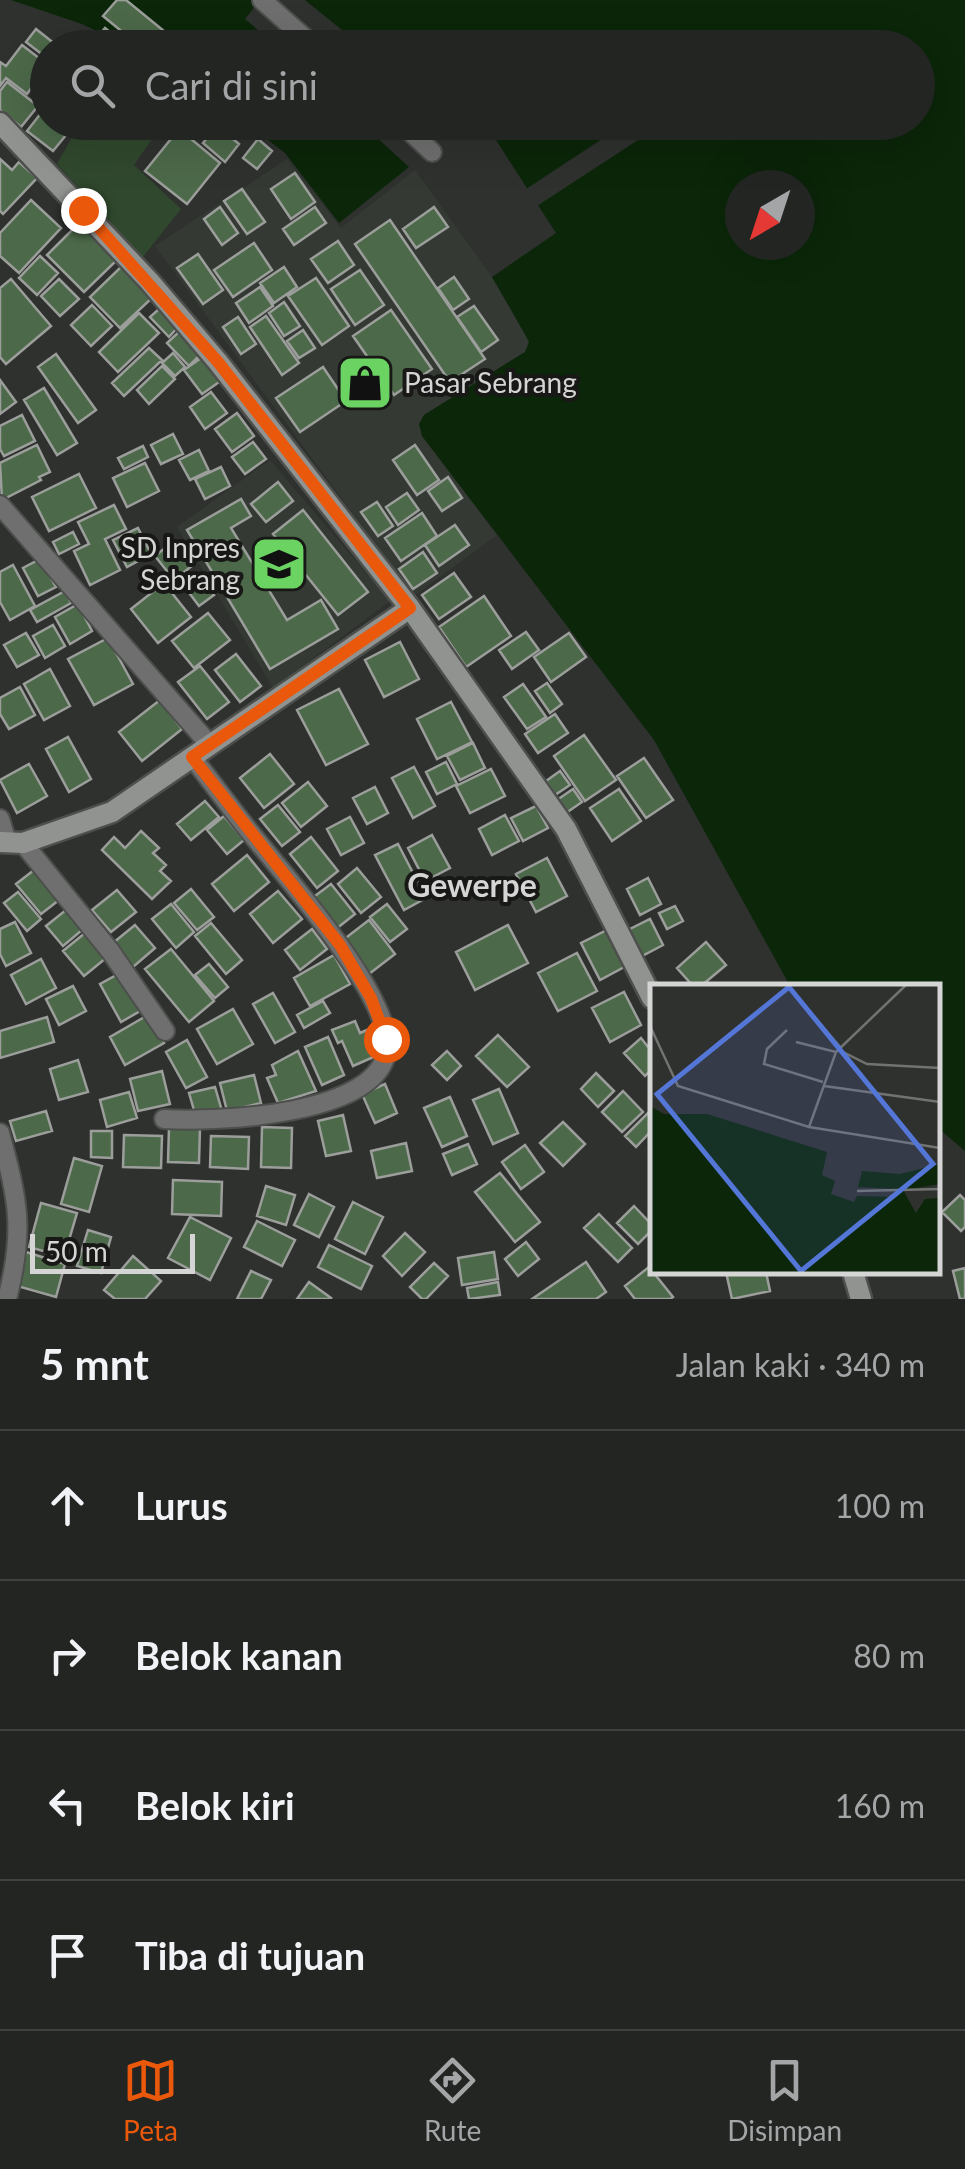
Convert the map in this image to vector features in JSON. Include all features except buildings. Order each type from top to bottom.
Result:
[{"type":"main road","points":[[0,123],[172,308],[410,608],[566,829],[650,994]]},
{"type":"main road","points":[[10,843],[112,812],[410,608]]},
{"type":"main road","points":[[854,1274],[862,1299]]},
{"type":"street","points":[[263,1],[296,30]]},
{"type":"street","points":[[419,140],[432,152]]},
{"type":"street","points":[[0,505],[201,751],[340,945],[380,1016],[387,1048],[380,1064],[348,1093],[318,1104],[242,1120],[164,1120]]},
{"type":"street","points":[[0,819],[10,843],[111,952],[165,1031]]},
{"type":"street","points":[[0,1133],[15,1184],[18,1218],[16,1265],[7,1299]]},
{"type":"shaded area","points":[[11,0],[260,0],[245,19],[258,30],[95,30]]},
{"type":"shaded area","points":[[305,0],[965,0],[965,1151],[940,1130],[940,984],[789,984],[654,740],[422,436],[419,424],[424,415],[525,352],[529,342],[492,277],[556,233],[496,140],[935,140],[935,30],[342,30]]},
{"type":"shaded area","points":[[70,140],[152,140],[134,165],[181,209],[142,258],[57,164]]},
{"type":"shaded area","points":[[268,140],[380,140],[409,167],[339,223],[285,153]]},
{"type":"shaded area","name":"Pasar Sebrang","points":[[287,159],[341,228],[415,170],[492,277],[529,342],[525,352],[424,415],[422,436],[497,535],[414,596],[155,246]]},
{"type":"shaded area","name":"SD Inpres Sebrang","points":[[270,460],[390,601],[273,688],[177,527]]},
{"type":"pier","points":[[601,140],[638,140],[534,208],[523,191]]},
{"type":"place","name":"Pasar Sebrang","points":[[365,383]]},
{"type":"place","name":"SD Inpres Sebrang","points":[[279,564]]},
{"type":"district","name":"Gewerpe","points":[[472,886]]},
{"type":"route","points":[[83,210],[218,362],[410,608],[192,757],[340,945],[380,1016],[386,1039]]}]
